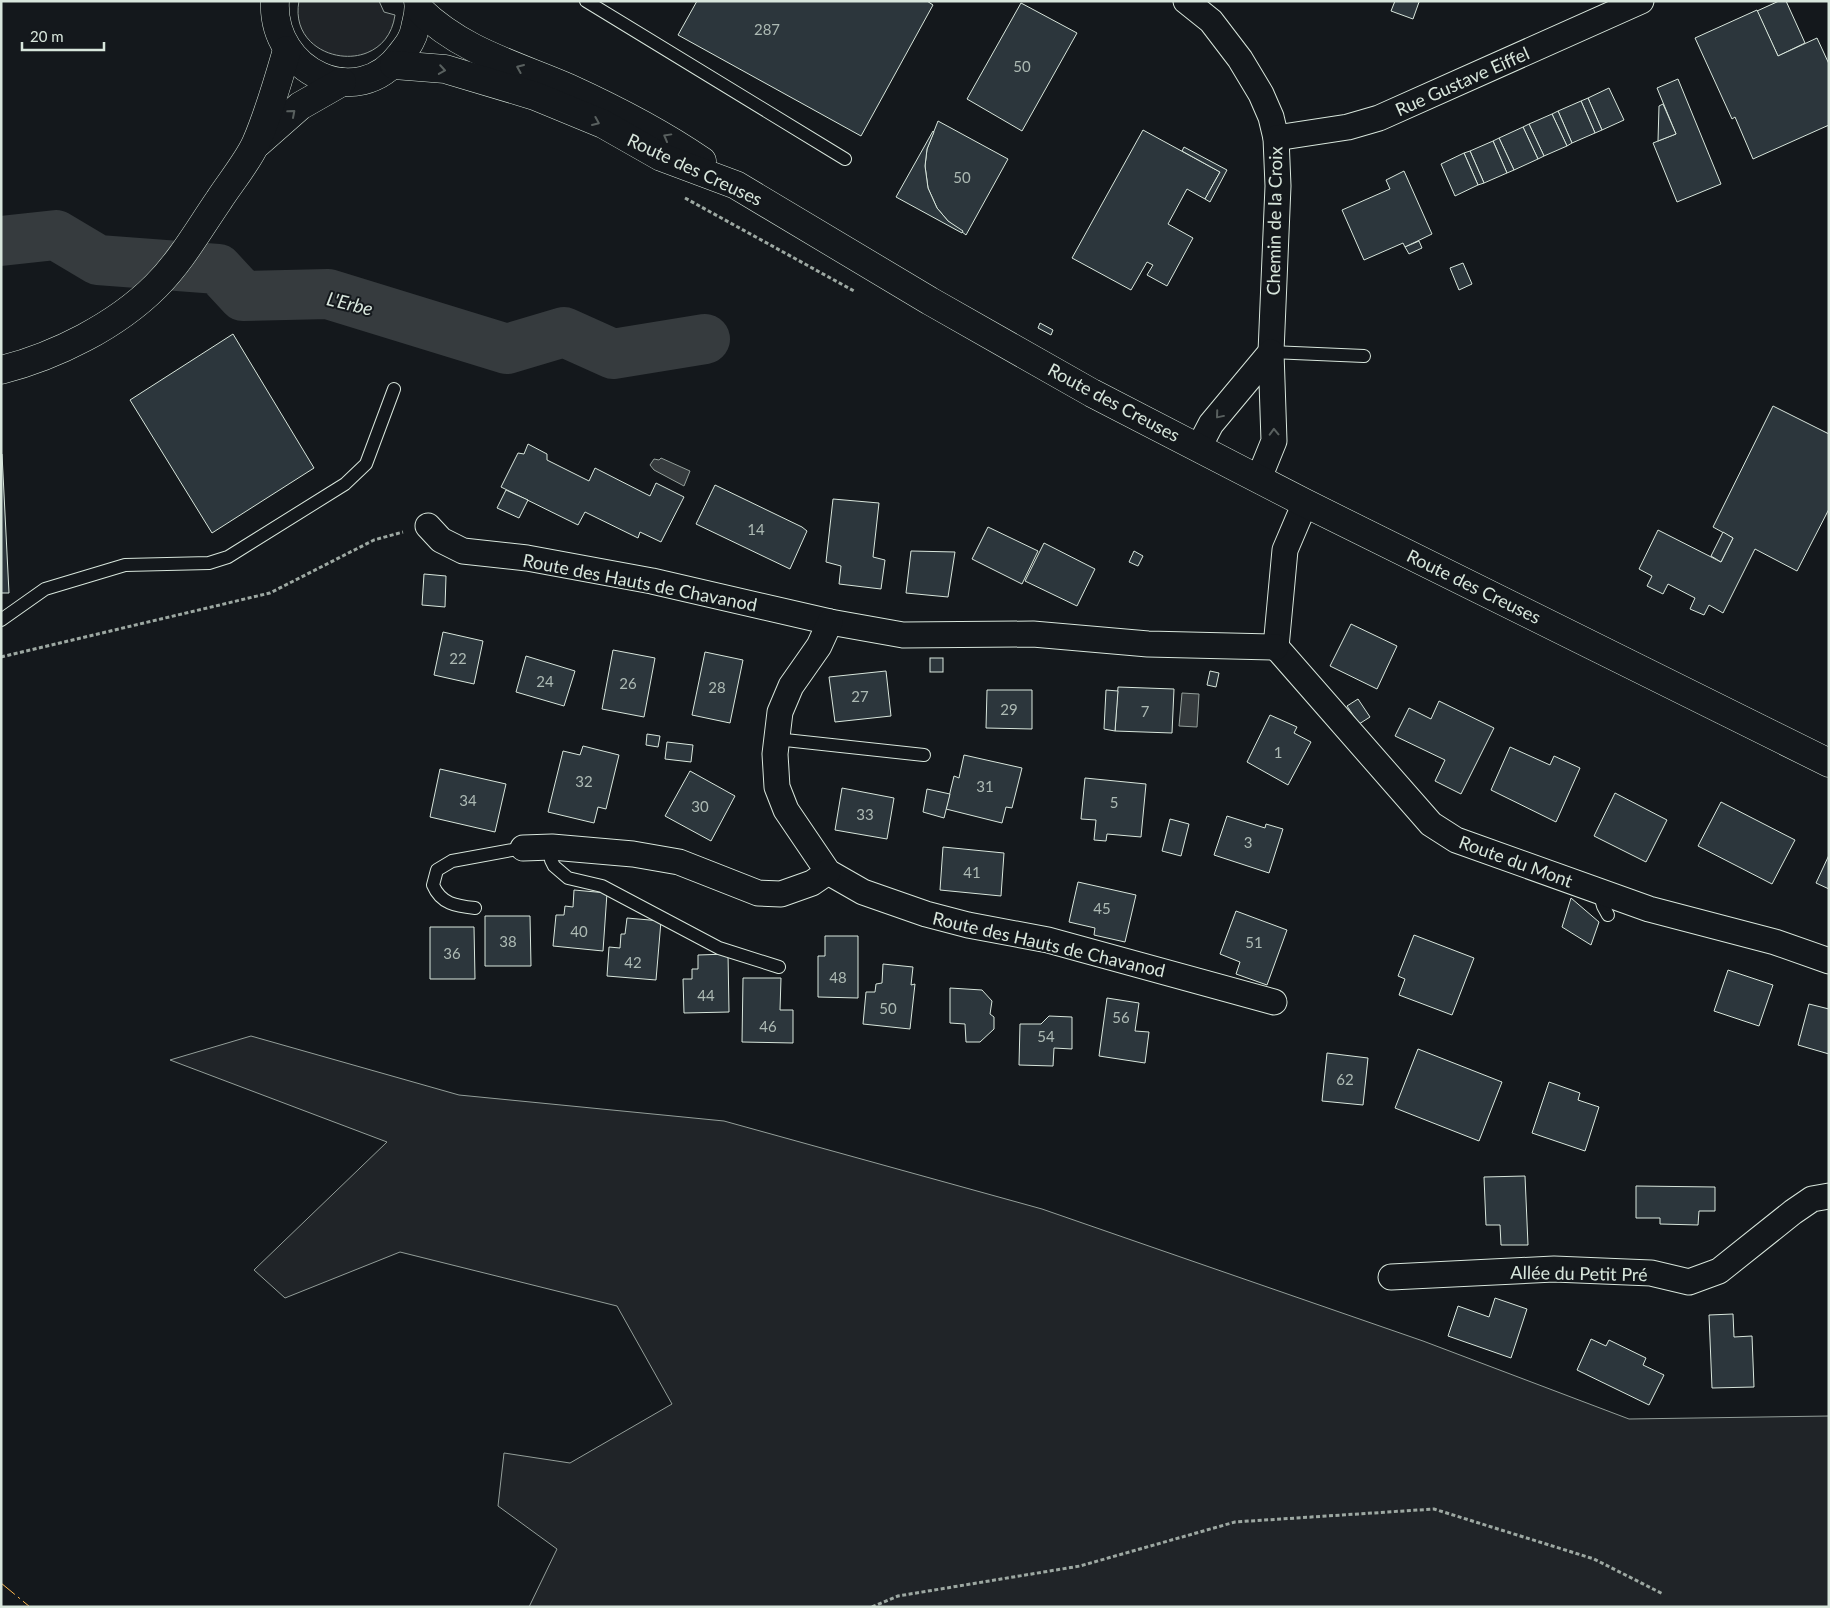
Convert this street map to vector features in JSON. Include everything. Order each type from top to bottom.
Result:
[{"type":"main road","points":[[275,1],[275,19],[279,35],[287,50],[297,62],[311,72],[326,79],[342,82],[361,80],[378,75],[394,64],[413,39],[419,5]]},
{"type":"main road","points":[[419,5],[435,24],[470,47],[608,106],[671,140],[736,185]]},
{"type":"main road","points":[[1,370],[43,358],[89,335],[130,308],[157,286],[189,245],[255,145],[275,92],[287,50]]},
{"type":"main road","name":"Route des Creuses","points":[[394,64],[445,69],[535,96],[603,124],[661,157],[736,185],[922,296],[1092,393],[1305,503],[1829,763]]},
{"type":"main road","points":[[255,145],[300,106],[342,82]]},
{"type":"street","name":"Chemin de la Croix","points":[[1186,1],[1211,21],[1240,59],[1261,94],[1271,117],[1276,138],[1278,186],[1271,352],[1274,442],[1259,478]]},
{"type":"street","name":"Rue Gustave Eiffel","points":[[1276,138],[1348,127],[1380,118],[1641,1]]},
{"type":"street","points":[[1199,447],[1211,424],[1271,352]]},
{"type":"street","points":[[1276,647],[1285,550],[1305,503]]},
{"type":"street","name":"Route des Hauts de Chavanod","points":[[428,526],[441,540],[463,551],[527,558],[652,580],[830,622],[903,635],[1033,634],[1148,644],[1276,647]]},
{"type":"street","name":"Route des Hauts de Chavanod","points":[[830,622],[819,646],[791,686],[780,712],[774,754],[777,787],[786,810],[828,872],[863,892],[926,914],[968,925],[1048,940],[1274,1002]]},
{"type":"street","name":"Route du Mont","points":[[1276,647],[1431,824],[1456,840],[1649,909],[1775,942],[1829,961]]},
{"type":"street","points":[[523,848],[552,847],[633,854],[679,862],[758,893],[781,894],[812,883],[828,872]]},
{"type":"street","name":"Allée du Petit Pré","points":[[1391,1277],[1554,1269],[1650,1273],[1689,1282],[1719,1271],[1812,1199],[1829,1196]]},
{"type":"lane","points":[[586,1],[845,159]]},
{"type":"lane","points":[[1271,352],[1364,356]]},
{"type":"lane","points":[[1,620],[46,589],[125,565],[209,563],[228,557],[345,484],[366,464],[394,389]]},
{"type":"lane","points":[[776,739],[924,755]]},
{"type":"lane","points":[[552,847],[551,860],[554,866],[568,878],[602,886],[719,948],[779,966]]},
{"type":"lane","points":[[475,908],[453,905],[443,900],[433,885],[437,870],[452,861],[523,848]]},
{"type":"lane","points":[[1599,891],[1608,916]]},
{"type":"path","points":[[1,657],[270,594],[374,540],[428,526]]},
{"type":"path","points":[[872,1607],[898,1596],[1080,1566],[1235,1522],[1434,1509],[1594,1559],[1663,1594]]},
{"type":"shaded area","points":[[299,1],[379,1],[384,12],[395,15],[388,36],[375,49],[358,55],[339,56],[322,50],[308,38],[299,22]]},
{"type":"shaded area","points":[[661,458],[690,471],[684,486],[654,470],[650,465],[654,459],[659,460]]},
{"type":"shaded area","points":[[1182,693],[1199,694],[1197,727],[1179,726]]},
{"type":"shaded area","points":[[251,1036],[459,1095],[724,1121],[1042,1209],[1423,1341],[1629,1419],[1829,1416],[1829,1607],[529,1607],[557,1549],[498,1506],[504,1453],[570,1463],[672,1404],[617,1306],[400,1252],[285,1298],[254,1270],[387,1142],[170,1060]]},
{"type":"building","points":[[697,1],[927,1],[933,5],[861,136],[678,35]]},
{"type":"building","points":[[1395,1],[1421,1],[1413,19],[1391,11]]},
{"type":"building","points":[[1779,1],[1786,1],[1805,43],[1778,56],[1757,11]]},
{"type":"building","points":[[1021,3],[1077,33],[1022,131],[967,99]]},
{"type":"building","points":[[1757,10],[1778,56],[1817,38],[1829,64],[1829,125],[1753,159],[1735,117],[1732,119],[1695,38]]},
{"type":"building","points":[[1678,79],[1721,184],[1677,202],[1653,143],[1676,134],[1657,88]]},
{"type":"building","points":[[1609,88],[1624,120],[1602,130],[1588,98]]},
{"type":"building","points":[[1588,98],[1602,130],[1595,133],[1581,101]]},
{"type":"building","points":[[1581,101],[1595,133],[1572,143],[1558,111]]},
{"type":"building","points":[[1663,104],[1676,134],[1658,141],[1659,106]]},
{"type":"building","points":[[1558,111],[1572,143],[1567,146],[1552,114]]},
{"type":"building","points":[[1552,114],[1567,146],[1544,156],[1529,124]]},
{"type":"building","points":[[938,121],[1008,159],[966,235],[948,221],[937,208],[928,188],[925,166],[927,149]]},
{"type":"building","points":[[1529,124],[1544,156],[1538,159],[1523,127]]},
{"type":"building","points":[[1523,127],[1538,159],[1514,170],[1499,138]]},
{"type":"building","points":[[1143,130],[1220,172],[1205,199],[1187,189],[1168,224],[1193,238],[1167,286],[1147,275],[1153,265],[1147,262],[1131,290],[1072,258]]},
{"type":"building","points":[[933,131],[927,149],[925,166],[928,188],[937,208],[948,221],[963,231],[962,233],[896,197]]},
{"type":"building","points":[[1499,138],[1514,170],[1507,173],[1493,141]]},
{"type":"building","points":[[1493,141],[1507,173],[1484,183],[1470,151]]},
{"type":"building","points":[[1184,147],[1227,170],[1210,202],[1205,199],[1220,172],[1182,151]]},
{"type":"building","points":[[1470,151],[1484,183],[1478,185],[1464,153]]},
{"type":"building","points":[[1464,153],[1478,185],[1455,196],[1441,164]]},
{"type":"building","points":[[1404,171],[1432,234],[1405,247],[1403,243],[1364,260],[1342,210],[1390,189],[1386,180]]},
{"type":"building","points":[[1419,241],[1422,248],[1409,254],[1405,247]]},
{"type":"building","points":[[1463,263],[1472,284],[1459,290],[1450,268]]},
{"type":"building","points":[[1040,323],[1053,330],[1051,335],[1038,328]]},
{"type":"building","points":[[233,334],[314,468],[212,533],[130,400]]},
{"type":"building","points":[[1773,406],[1829,434],[1829,509],[1797,571],[1755,549],[1723,613],[1709,605],[1704,615],[1690,609],[1695,598],[1668,584],[1663,594],[1647,586],[1652,576],[1639,569],[1658,530],[1721,562],[1733,538],[1713,527]]},
{"type":"building","points":[[528,444],[547,454],[547,460],[589,481],[595,468],[650,496],[656,483],[684,497],[661,542],[640,532],[638,538],[585,512],[578,525],[501,487],[518,453],[524,454]]},
{"type":"building","points":[[2,454],[9,593],[1,593]]},
{"type":"building","points":[[715,485],[807,531],[790,569],[696,524]]},
{"type":"building","points":[[506,490],[528,500],[519,518],[497,508]]},
{"type":"building","points":[[833,499],[879,503],[873,557],[885,560],[881,589],[839,584],[841,566],[826,562]]},
{"type":"building","points":[[988,527],[1038,551],[1022,584],[972,559]]},
{"type":"building","points":[[1723,532],[1733,538],[1721,562],[1711,556]]},
{"type":"building","points":[[1044,543],[1095,569],[1077,606],[1025,581]]},
{"type":"building","points":[[911,551],[955,552],[948,597],[906,593]]},
{"type":"building","points":[[1134,551],[1143,556],[1138,566],[1129,562]]},
{"type":"building","points":[[424,574],[446,576],[445,607],[422,605]]},
{"type":"building","points":[[1351,624],[1397,646],[1377,689],[1330,666]]},
{"type":"building","points":[[443,632],[483,641],[474,684],[434,675]]},
{"type":"building","points":[[613,650],[655,658],[644,717],[602,709]]},
{"type":"building","points":[[705,652],[743,660],[730,723],[692,715]]},
{"type":"building","points":[[526,656],[575,671],[564,706],[516,692]]},
{"type":"building","points":[[930,658],[943,658],[943,672],[930,672]]},
{"type":"building","points":[[886,671],[891,716],[835,722],[829,677]]},
{"type":"building","points":[[1210,671],[1219,673],[1216,687],[1207,685]]},
{"type":"building","points":[[1118,687],[1174,689],[1172,733],[1115,731]]},
{"type":"building","points":[[987,690],[1032,690],[1032,729],[986,728]]},
{"type":"building","points":[[1106,690],[1118,691],[1115,731],[1104,729]]},
{"type":"building","points":[[1358,699],[1370,717],[1359,724],[1347,706]]},
{"type":"building","points":[[1439,701],[1494,728],[1461,794],[1435,781],[1445,760],[1395,736],[1409,708],[1431,719]]},
{"type":"building","points":[[1270,715],[1297,727],[1294,733],[1311,742],[1288,785],[1247,762]]},
{"type":"building","points":[[647,734],[660,736],[658,747],[646,745]]},
{"type":"building","points":[[667,742],[693,745],[691,762],[665,759]]},
{"type":"building","points":[[583,746],[619,755],[606,809],[598,807],[594,823],[548,812],[563,751],[580,755]]},
{"type":"building","points":[[1510,747],[1550,765],[1554,756],[1580,768],[1556,822],[1491,790]]},
{"type":"building","points":[[964,755],[1022,768],[1012,808],[1006,807],[1002,823],[946,809],[954,776],[959,778]]},
{"type":"building","points":[[440,769],[506,784],[495,832],[430,817]]},
{"type":"building","points":[[690,771],[735,796],[711,841],[665,816]]},
{"type":"building","points":[[1085,778],[1146,784],[1141,837],[1107,834],[1106,841],[1094,840],[1096,820],[1081,819]]},
{"type":"building","points":[[842,788],[894,798],[887,839],[835,830]]},
{"type":"building","points":[[927,789],[950,794],[944,818],[923,812]]},
{"type":"building","points":[[1615,793],[1667,820],[1646,862],[1594,836]]},
{"type":"building","points":[[1721,802],[1795,840],[1772,884],[1698,846]]},
{"type":"building","points":[[1227,816],[1265,828],[1266,824],[1283,829],[1269,873],[1214,855]]},
{"type":"building","points":[[1170,819],[1189,824],[1181,856],[1162,851]]},
{"type":"building","points":[[943,847],[1004,853],[1001,896],[940,890]]},
{"type":"building","points":[[1829,855],[1829,889],[1816,883]]},
{"type":"building","points":[[1078,882],[1136,895],[1125,942],[1094,935],[1095,928],[1069,922]]},
{"type":"building","points":[[574,890],[607,893],[603,951],[553,946],[556,915],[564,915],[565,906],[573,907]]},
{"type":"building","points":[[1571,898],[1599,922],[1591,945],[1562,927]]},
{"type":"building","points":[[1236,911],[1287,930],[1267,985],[1236,974],[1240,962],[1220,954]]},
{"type":"building","points":[[485,916],[530,916],[531,966],[485,966]]},
{"type":"building","points":[[627,918],[661,921],[656,980],[607,976],[609,947],[620,948],[621,934],[625,934]]},
{"type":"building","points":[[430,927],[474,927],[475,979],[430,979]]},
{"type":"building","points":[[1414,935],[1474,958],[1452,1015],[1399,995],[1405,979],[1398,976]]},
{"type":"building","points":[[825,936],[858,936],[858,998],[818,997],[818,956],[825,956]]},
{"type":"building","points":[[728,954],[729,1012],[684,1013],[683,979],[692,979],[692,969],[698,969],[698,955]]},
{"type":"building","points":[[883,964],[913,967],[911,985],[915,984],[910,1029],[863,1024],[866,992],[875,992],[876,984],[882,983]]},
{"type":"building","points":[[1728,970],[1773,985],[1759,1026],[1714,1011]]},
{"type":"building","points":[[743,978],[781,978],[780,1010],[793,1010],[793,1043],[742,1042]]},
{"type":"building","points":[[950,988],[982,990],[992,1001],[990,1014],[994,1017],[994,1029],[980,1042],[966,1042],[965,1024],[950,1023]]},
{"type":"building","points":[[1107,998],[1139,1003],[1135,1031],[1149,1032],[1145,1063],[1099,1056]]},
{"type":"building","points":[[1809,1004],[1829,1009],[1829,1054],[1798,1045]]},
{"type":"building","points":[[1049,1016],[1072,1017],[1072,1049],[1054,1048],[1053,1066],[1019,1065],[1020,1024],[1041,1024]]},
{"type":"building","points":[[1418,1049],[1502,1082],[1479,1141],[1395,1108]]},
{"type":"building","points":[[1327,1053],[1368,1058],[1363,1105],[1322,1101]]},
{"type":"building","points":[[1549,1082],[1580,1093],[1578,1100],[1599,1107],[1585,1151],[1532,1133]]},
{"type":"building","points":[[1525,1176],[1528,1245],[1501,1245],[1500,1225],[1486,1225],[1484,1177]]},
{"type":"building","points":[[1636,1186],[1715,1187],[1715,1211],[1699,1211],[1698,1225],[1660,1224],[1660,1218],[1636,1218]]},
{"type":"building","points":[[1495,1298],[1527,1309],[1511,1358],[1448,1336],[1458,1306],[1489,1317]]},
{"type":"building","points":[[1733,1314],[1734,1337],[1752,1336],[1754,1387],[1712,1388],[1709,1315]]},
{"type":"building","points":[[1591,1339],[1606,1346],[1609,1340],[1646,1358],[1643,1365],[1664,1375],[1649,1405],[1577,1370]]},
{"type":"waterway","name":"L'Erbe","points":[[1,241],[56,235],[98,260],[218,269],[243,296],[328,294],[507,349],[564,332],[613,354],[705,339]]},
{"type":"power","points":[[1,1583],[30,1607]]}]
